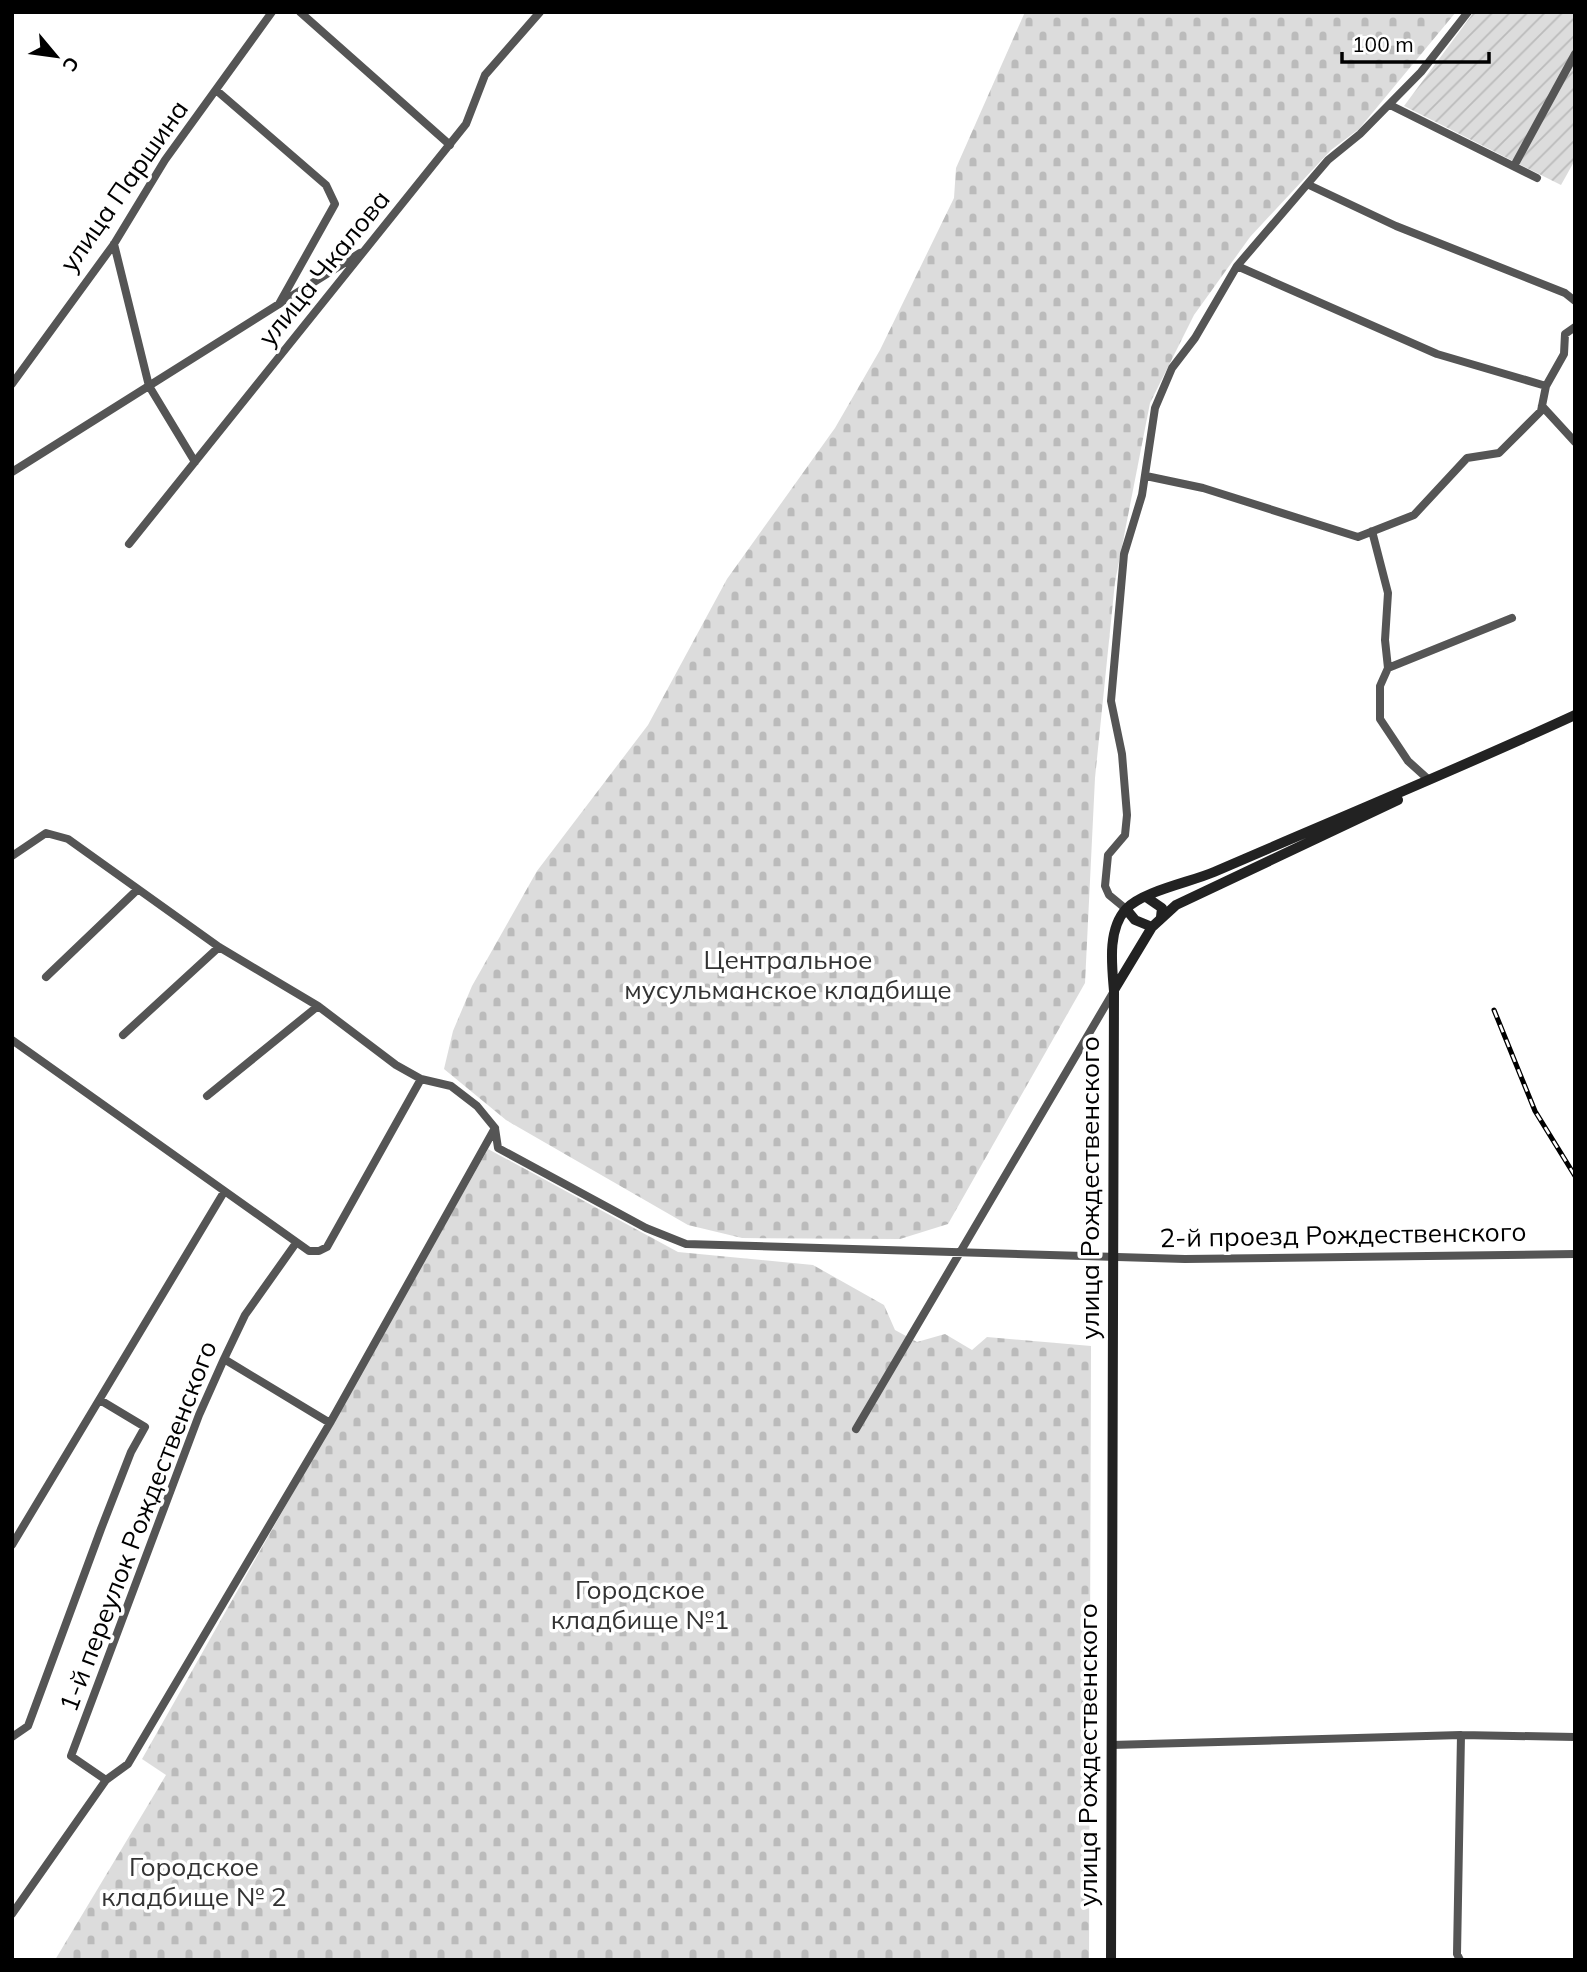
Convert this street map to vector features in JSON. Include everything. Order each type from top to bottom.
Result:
[{"type":"main road","points":[[1114,991],[1127,964],[1152,927],[1182,902],[1575,715]]},
{"type":"main road","points":[[1152,927],[1135,920],[1126,909],[1146,897],[1199,878],[1472,762]]},
{"type":"main road","points":[[1146,897],[1163,908],[1161,917]]},
{"type":"main road","name":"улица Рождественского","points":[[1111,1960],[1111,1256],[1114,991],[1111,957],[1116,931],[1126,909]]},
{"type":"street","name":"улица Паршина","points":[[12,384],[114,244],[144,191],[272,12]]},
{"type":"street","points":[[300,12],[450,145]]},
{"type":"street","name":"улица Чкалова","points":[[129,544],[467,124],[485,75],[540,12]]},
{"type":"street","points":[[1126,909],[1109,895],[1105,886],[1108,855],[1125,835],[1127,815],[1122,754],[1111,702],[1124,554],[1146,476],[1155,408],[1168,378],[1237,266],[1328,160],[1390,105],[1421,72],[1468,12]]},
{"type":"street","points":[[1514,166],[1575,54]]},
{"type":"street","points":[[216,90],[326,186],[335,204],[278,305]]},
{"type":"street","points":[[1390,105],[1537,178]]},
{"type":"street","points":[[1309,185],[1396,226],[1565,293],[1575,300]]},
{"type":"street","points":[[114,244],[149,386],[195,462]]},
{"type":"street","points":[[12,472],[365,250]]},
{"type":"street","points":[[1237,266],[1437,354],[1546,386]]},
{"type":"street","points":[[1146,476],[1203,488],[1358,537],[1414,515],[1467,457],[1499,453],[1542,406],[1546,386],[1564,354],[1565,334],[1575,327]]},
{"type":"street","points":[[1542,406],[1575,442]]},
{"type":"street","points":[[1372,531],[1388,593],[1385,640],[1388,668],[1380,686],[1380,719],[1408,761],[1429,780]]},
{"type":"street","points":[[1388,668],[1513,618]]},
{"type":"street","points":[[12,856],[46,833],[68,839],[219,947],[318,1006],[396,1065],[421,1079],[451,1086],[477,1106],[495,1128],[330,1423],[128,1764],[106,1780],[12,1914]]},
{"type":"street","points":[[46,977],[137,890]]},
{"type":"street","points":[[123,1035],[219,947]]},
{"type":"street","points":[[856,1429],[958,1251],[1114,991]]},
{"type":"street","points":[[207,1096],[318,1006]]},
{"type":"street","points":[[12,1040],[309,1251],[319,1251],[327,1247],[421,1079]]},
{"type":"street","name":"2-й проезд Рождественского","points":[[495,1128],[498,1148],[646,1228],[686,1244],[1185,1259],[1575,1254]]},
{"type":"street","points":[[12,1545],[224,1192]]},
{"type":"street","name":"1-й переулок Рождественского","points":[[106,1780],[71,1756],[199,1415],[223,1359],[246,1315],[296,1243]]},
{"type":"street","points":[[223,1359],[330,1423]]},
{"type":"street","points":[[12,1737],[28,1726],[111,1503],[131,1452],[145,1427],[100,1400]]},
{"type":"street","points":[[1111,1745],[1461,1735],[1575,1737]]},
{"type":"street","points":[[1460,1960],[1457,1954],[1461,1735]]},
{"type":"green space","name":"Центральное мусульманское кладбище","points":[[1025,12],[1456,12],[1359,129],[1331,150],[1250,237],[1194,315],[1150,403],[1115,582],[1095,778],[1085,983],[948,1224],[900,1239],[742,1238],[688,1225],[506,1120],[444,1069],[453,1031],[472,986],[537,871],[648,725],[727,579],[835,428],[880,350],[954,198],[956,168]]},
{"type":"green space","points":[[1474,12],[1575,12],[1575,160],[1561,185],[1404,106]]},
{"type":"green space","name":"Городское кладбище №1","points":[[488,1149],[678,1252],[813,1265],[884,1305],[895,1330],[917,1342],[945,1334],[972,1350],[987,1337],[1091,1346],[1089,1960],[55,1960],[166,1775],[142,1759]]},
{"type":"railway","points":[[1494,1010],[1535,1111],[1575,1176]]},
{"type":"park label","name":"Городское кладбище № 2","points":[[194,1882]]}]
